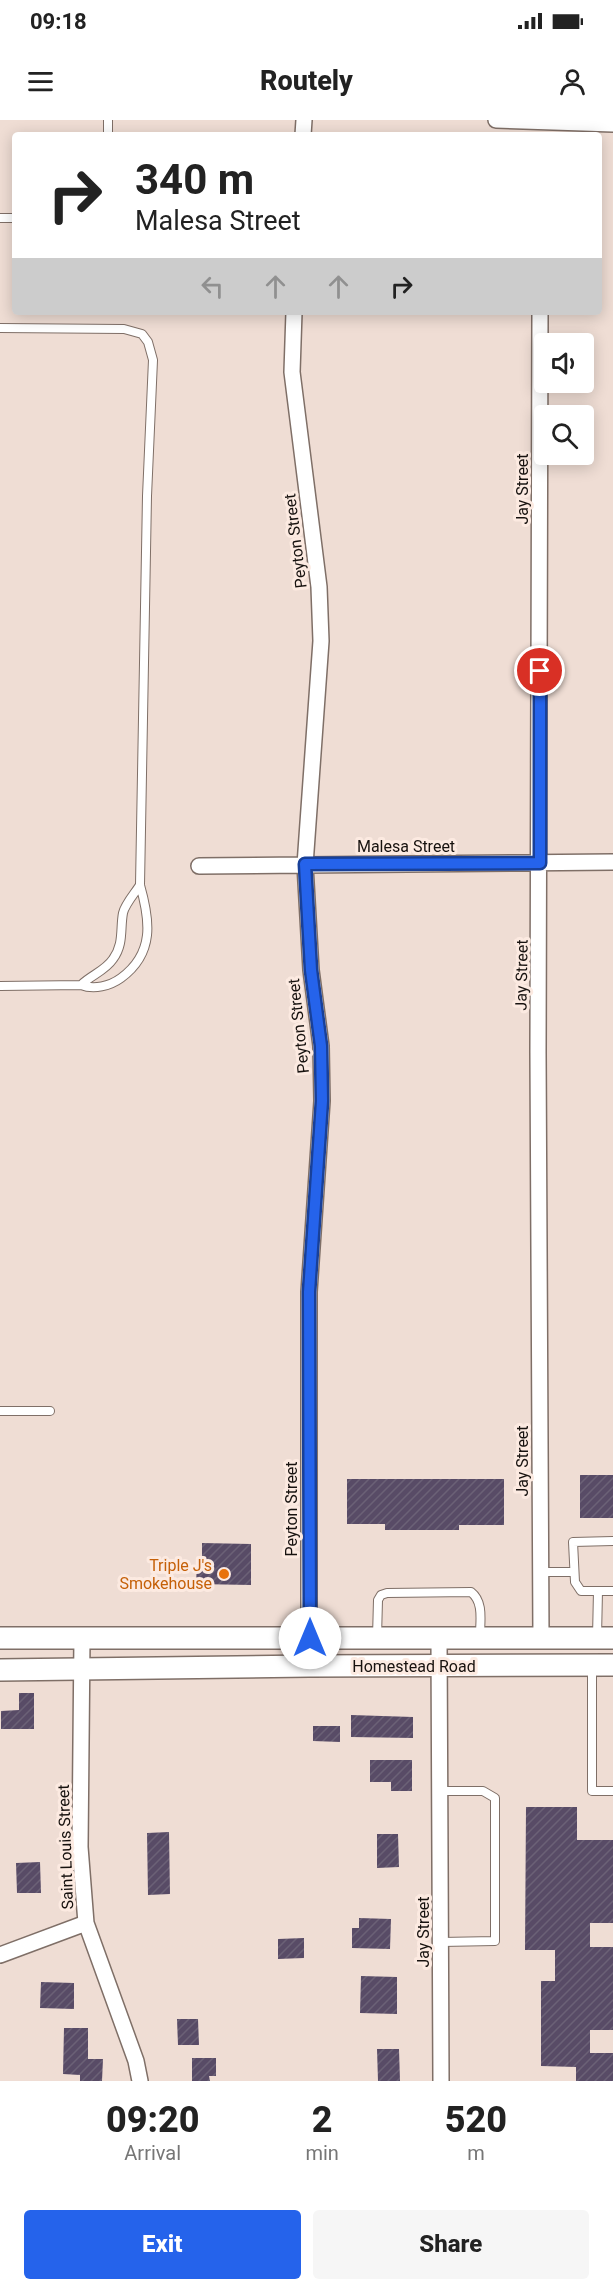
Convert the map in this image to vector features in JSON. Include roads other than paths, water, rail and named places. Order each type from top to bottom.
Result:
[{"type":"main road","name":"Homestead Road","points":[[0,1638],[605,1638]]},
{"type":"main road","name":"Homestead Road","points":[[0,1670],[613,1665]]},
{"type":"street","points":[[496,120],[540,126],[613,124]]},
{"type":"street","name":"Peyton Street","points":[[294,315],[292,372],[318,578],[321,641],[305,864],[311,970],[321,1046],[322,1101],[309,1292],[309,1666]]},
{"type":"street","name":"Jay Street","points":[[540,315],[538,1076],[541,1638]]},
{"type":"street","name":"Malesa Street","points":[[199,866],[613,862]]},
{"type":"street","name":"Saint Louis Street","points":[[81,1638],[80,1847],[86,1923],[136,2061],[140,2081]]},
{"type":"street","name":"Jay Street","points":[[439,1639],[441,2081]]},
{"type":"street","points":[[0,1955],[86,1923]]},
{"type":"lane","points":[[0,328],[124,329],[142,334],[152,350],[153,360],[147,496],[140,885],[148,913],[145,948],[132,970],[115,982],[89,988],[81,986],[0,986]]},
{"type":"lane","points":[[81,986],[89,977],[106,968],[114,958],[120,947],[123,912],[140,885]]},
{"type":"lane","points":[[0,1411],[50,1411]]},
{"type":"lane","points":[[613,1541],[573,1542],[573,1572],[575,1582],[581,1591],[613,1591]]},
{"type":"lane","points":[[540,1572],[573,1572]]},
{"type":"lane","points":[[598,1591],[605,1638]]},
{"type":"lane","points":[[377,1639],[378,1600],[381,1595],[471,1592],[477,1596],[480,1603],[480,1639]]},
{"type":"lane","points":[[591,1666],[592,1791],[613,1791]]},
{"type":"lane","points":[[440,1791],[483,1791],[495,1798],[495,1941],[441,1942]]},
{"type":"place","name":"Triple J's Smokehouse","points":[[224,1574]]}]
